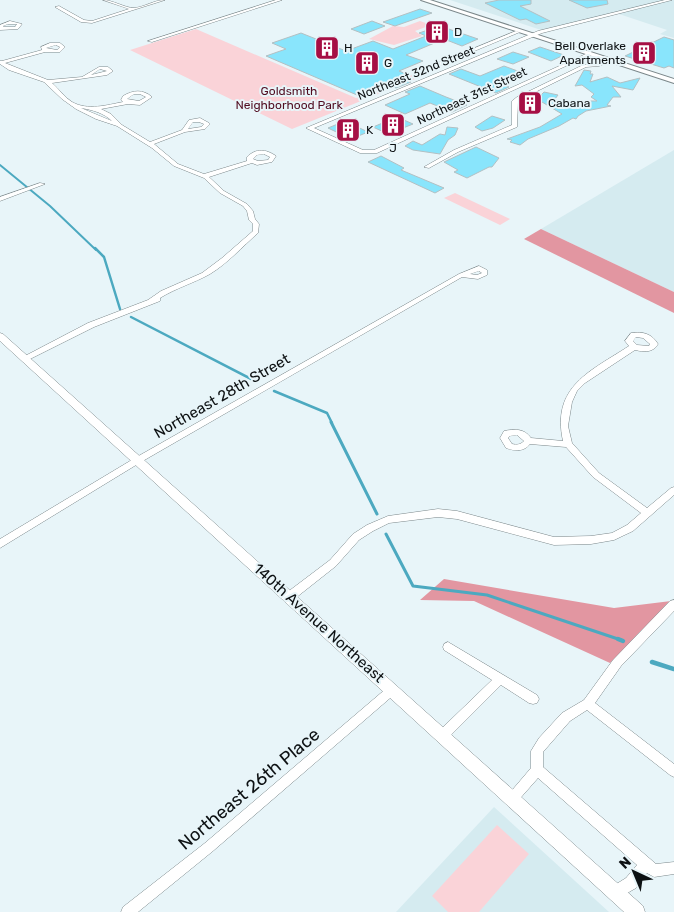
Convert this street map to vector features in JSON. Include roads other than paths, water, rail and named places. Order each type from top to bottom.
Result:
[{"type":"main road","points":[[424,0],[518,32],[534,35]]},
{"type":"main road","points":[[438,0],[581,53],[610,60],[674,81]]},
{"type":"street","points":[[105,0],[132,9]]},
{"type":"street","points":[[57,7],[90,22],[125,14],[132,9],[163,0]]},
{"type":"street","points":[[150,41],[280,0]]},
{"type":"street","name":"Northeast 32nd Street","points":[[362,152],[309,128],[534,35],[670,0]]},
{"type":"street","name":"Northeast 32nd Street","points":[[417,73],[518,32]]},
{"type":"street","points":[[0,62],[45,51]]},
{"type":"street","name":"Northeast 31st Street","points":[[362,152],[375,152],[590,54]]},
{"type":"street","points":[[427,167],[456,151],[515,126],[515,102],[519,98],[585,66],[599,65],[610,60]]},
{"type":"street","points":[[0,62],[12,71],[47,82],[83,78]]},
{"type":"street","points":[[26,359],[82,331],[97,328],[109,319],[151,300],[172,294],[222,263],[252,236],[257,229],[250,211],[245,205],[222,192],[205,176],[176,164],[149,144],[118,125],[97,119],[88,114],[65,100],[47,82]]},
{"type":"street","points":[[97,119],[110,115],[128,102]]},
{"type":"street","points":[[75,105],[96,109],[110,115],[118,125]]},
{"type":"street","points":[[88,114],[96,109],[122,105]]},
{"type":"street","points":[[149,144],[184,131]]},
{"type":"street","points":[[205,176],[252,161]]},
{"type":"street","points":[[0,199],[42,184]]},
{"type":"street","name":"Northeast 28th Street","points":[[0,544],[138,460],[461,275]]},
{"type":"street","name":"140th Avenue Northeast","points":[[0,336],[637,912]]},
{"type":"street","points":[[634,347],[582,381],[574,390],[565,414],[564,426],[568,444],[596,475],[648,513]]},
{"type":"street","points":[[528,441],[568,444]]},
{"type":"street","points":[[289,596],[333,563],[356,537],[388,520],[438,513],[457,515],[554,541],[591,540],[614,536],[630,528],[674,490]]},
{"type":"street","points":[[512,799],[537,770],[537,751],[542,742],[566,717],[588,704],[617,663],[674,604]]},
{"type":"street","points":[[448,647],[533,699]]},
{"type":"street","points":[[443,735],[500,679]]},
{"type":"street","name":"Northeast 26th Place","points":[[128,912],[209,847],[392,690]]},
{"type":"street","points":[[588,704],[674,771]]},
{"type":"street","points":[[537,770],[654,871],[674,868]]},
{"type":"street","points":[[615,892],[631,883],[646,864]]},
{"type":"waterway","points":[[0,165],[50,206],[96,250]]},
{"type":"waterway","points":[[95,248],[104,257],[120,309]]},
{"type":"waterway","points":[[131,317],[257,382]]},
{"type":"waterway","points":[[274,391],[327,413],[332,423]]},
{"type":"waterway","points":[[331,422],[377,514]]},
{"type":"waterway","points":[[386,534],[413,586],[487,595],[621,640]]},
{"type":"waterway","points":[[618,639],[623,641]]},
{"type":"waterway","points":[[652,662],[674,669]]},
{"type":"place","name":"D","points":[[437,32]]},
{"type":"place","name":"H","points":[[327,48]]},
{"type":"place","name":"Bell Overlake Apartments","points":[[644,53]]},
{"type":"place","name":"G","points":[[367,63]]},
{"type":"place","name":"Cabana","points":[[530,103]]},
{"type":"place","name":"J","points":[[393,125]]},
{"type":"place","name":"K","points":[[348,130]]},
{"type":"park label","name":"Goldsmith Neighborhood Park","points":[[289,98]]}]
